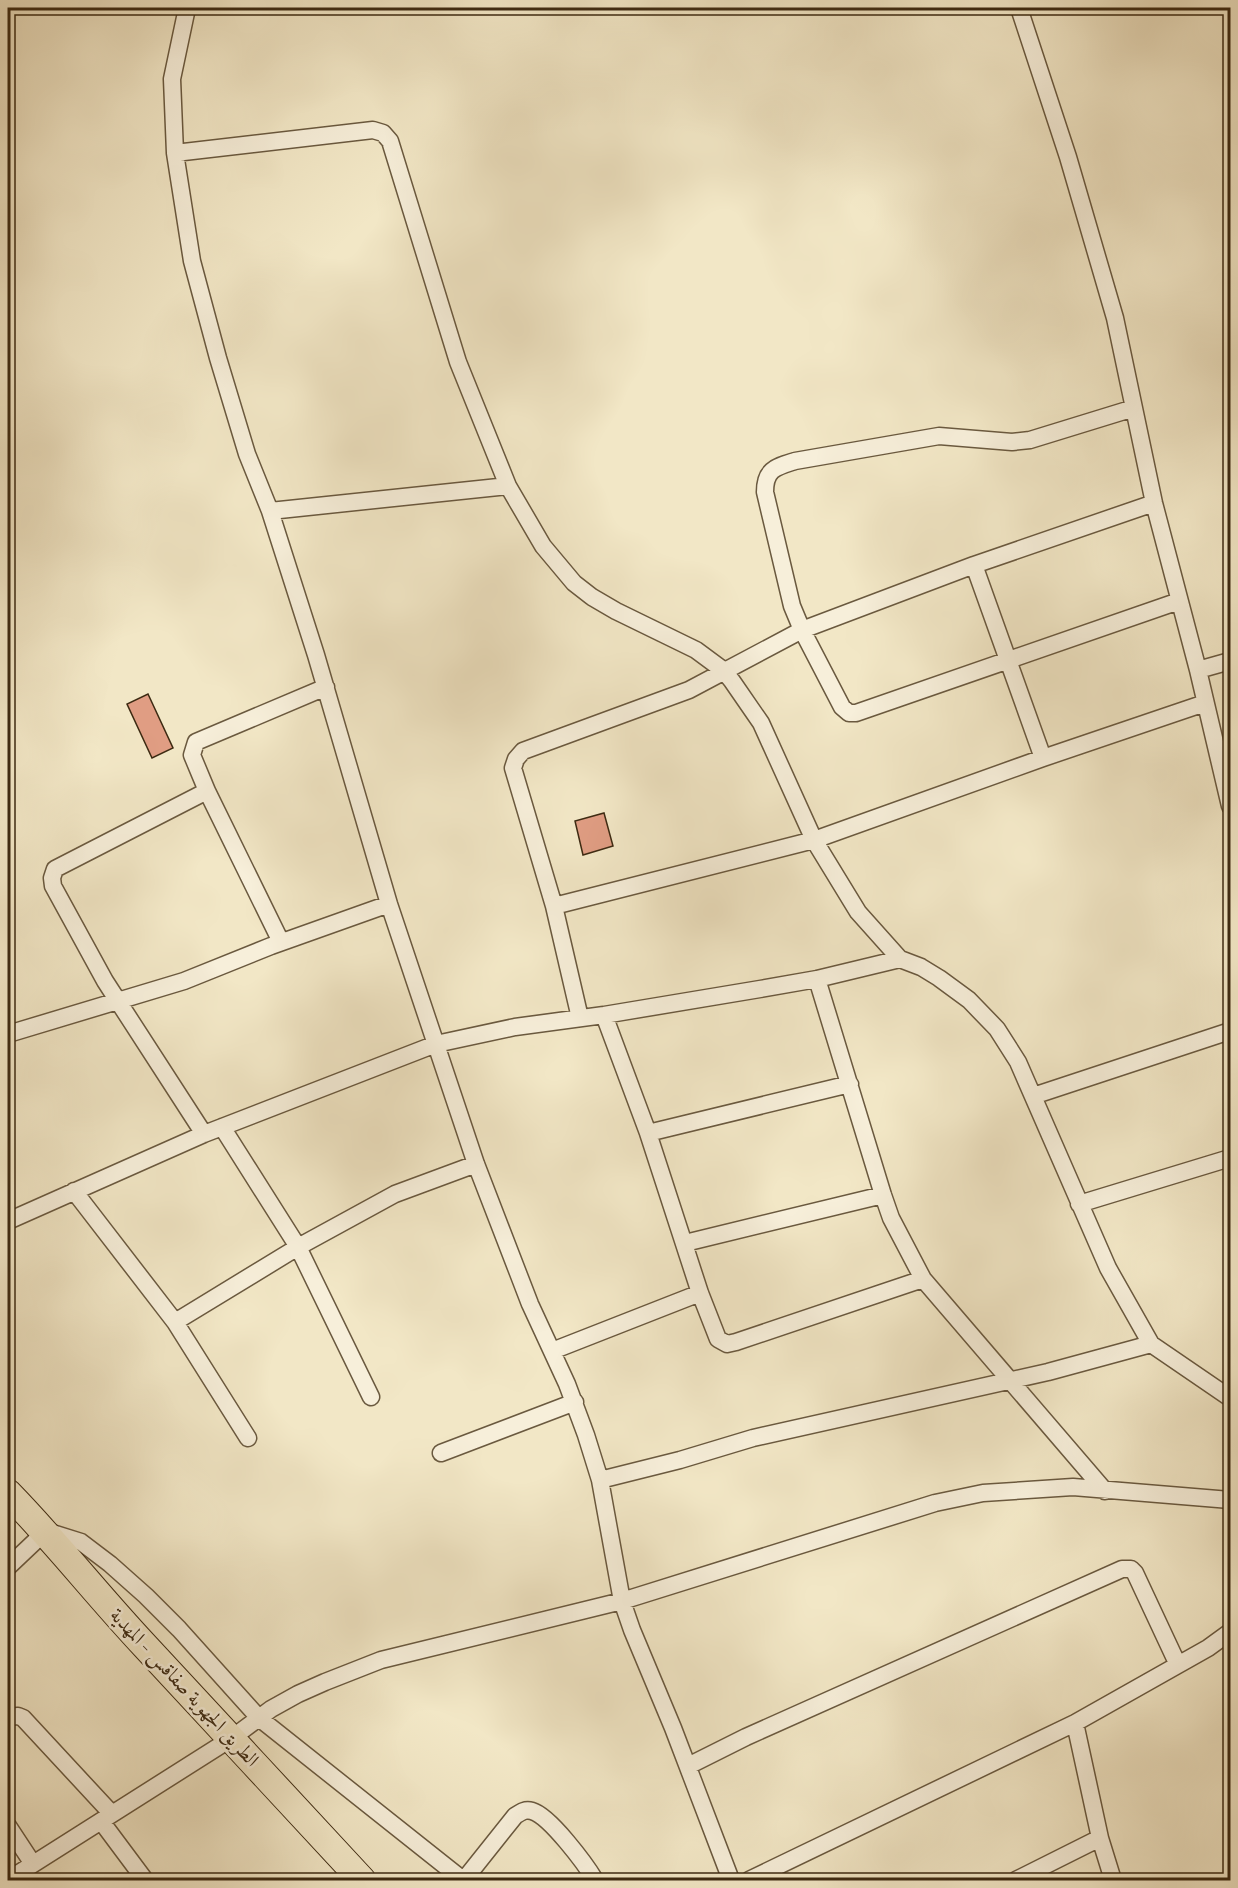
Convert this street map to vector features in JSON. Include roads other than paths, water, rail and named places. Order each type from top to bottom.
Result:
[{"type":"main road","name":"الطريق الجهوية صفاقس - المهدية","points":[[8,1493],[46,1531],[143,1644],[362,1881]]},
{"type":"street","points":[[187,8],[172,79],[175,153],[192,261],[218,358],[247,454],[270,511],[326,687],[388,904],[476,1164],[530,1304],[575,1402],[600,1480],[622,1601],[731,1881]]},
{"type":"street","points":[[1019,8],[1068,158],[1115,318],[1154,502],[1198,670],[1230,806]]},
{"type":"street","points":[[175,153],[373,130],[383,133],[390,141],[458,362],[508,486],[543,546],[574,583],[592,597],[615,611],[684,643],[723,670],[744,696],[761,723],[814,840],[858,912],[900,959],[921,967],[969,1000],[997,1029],[1018,1062],[1108,1268],[1151,1344],[1230,1398]]},
{"type":"street","points":[[1134,408],[1030,440],[1012,442],[939,436],[795,461],[776,468],[767,475],[765,492],[792,606],[842,707],[849,713],[856,713],[1179,602]]},
{"type":"street","points":[[270,511],[508,486]]},
{"type":"street","points":[[580,1018],[554,906],[514,777],[513,768],[516,759],[524,751],[689,690],[802,630],[974,565],[1154,502]]},
{"type":"street","points":[[974,565],[1043,758]]},
{"type":"street","points":[[1198,670],[1230,661]]},
{"type":"street","points":[[280,942],[192,755],[196,742],[326,687]]},
{"type":"street","points":[[554,906],[814,840],[1205,703]]},
{"type":"street","points":[[204,1134],[105,981],[53,886],[52,878],[55,869],[207,791]]},
{"type":"street","points":[[8,1034],[184,981],[280,942],[388,904]]},
{"type":"street","points":[[8,1221],[204,1134],[436,1044],[515,1027],[604,1015],[817,979],[900,959]]},
{"type":"street","points":[[817,979],[891,1218],[923,1279],[1105,1491]]},
{"type":"street","points":[[604,1015],[648,1133],[685,1243],[699,1293],[718,1339],[727,1344],[736,1342],[923,1279]]},
{"type":"street","points":[[1033,1096],[1230,1031]]},
{"type":"street","points":[[648,1133],[850,1084]]},
{"type":"street","points":[[222,1127],[298,1247],[371,1397]]},
{"type":"street","points":[[1079,1204],[1230,1158]]},
{"type":"street","points":[[175,1322],[298,1247],[395,1194],[476,1164]]},
{"type":"street","points":[[74,1191],[175,1322],[248,1438]]},
{"type":"street","points":[[685,1243],[883,1195]]},
{"type":"street","points":[[552,1350],[699,1293]]},
{"type":"street","points":[[600,1480],[680,1460],[753,1438],[1012,1380],[1151,1344]]},
{"type":"street","points":[[441,1453],[575,1402]]},
{"type":"street","points":[[8,1826],[23,1874],[298,1694],[381,1660],[622,1601],[935,1503],[983,1493],[1073,1487],[1230,1500]]},
{"type":"street","points":[[8,1567],[46,1531],[81,1542],[146,1596],[259,1718],[464,1881],[515,1816],[523,1811],[532,1811],[540,1815],[575,1850],[595,1881]]},
{"type":"street","points":[[688,1766],[746,1737],[1122,1569],[1131,1569],[1136,1573],[1178,1665]]},
{"type":"street","points":[[749,1881],[1075,1723],[1208,1648],[1230,1632]]},
{"type":"street","points":[[8,1717],[23,1718],[106,1818],[145,1881]]},
{"type":"street","points":[[1075,1723],[1100,1838],[1113,1881]]},
{"type":"street","points":[[1016,1881],[1100,1838]]}]
